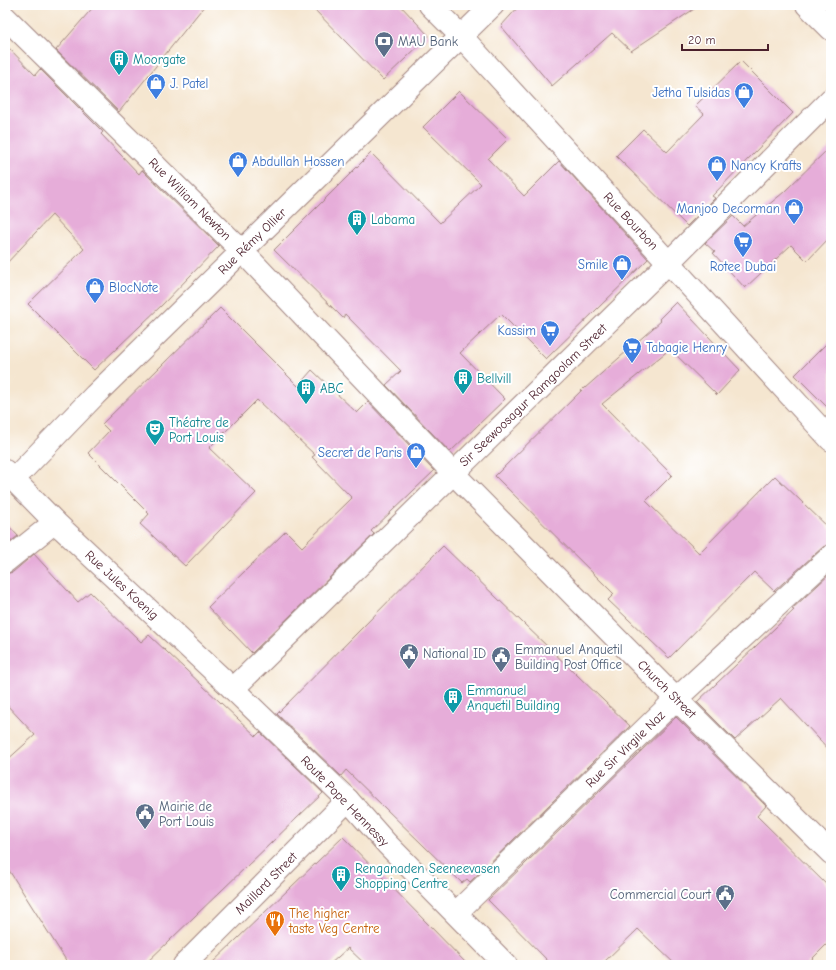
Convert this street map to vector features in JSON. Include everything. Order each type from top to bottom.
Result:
[{"type":"street","name":"Rue Bourbon","points":[[430,5],[461,36],[831,440]]},
{"type":"street","name":"Rue Rémy Ollier","points":[[10,475],[95,395],[493,5]]},
{"type":"street","points":[[807,5],[831,29]]},
{"type":"street","name":"Rue William Newton","points":[[5,17],[242,251],[453,473]]},
{"type":"street","name":"Sir Seewoosagur Ramgoolam Street","points":[[233,689],[669,262],[831,99]]},
{"type":"street","name":"Church Street","points":[[453,473],[676,699],[831,853]]},
{"type":"street","name":"Rue Jules Koenig","points":[[10,475],[55,522],[233,689]]},
{"type":"street","points":[[5,562],[55,522]]},
{"type":"street","name":"Rue Sir Virgile Naz","points":[[456,913],[676,699],[831,556]]},
{"type":"street","name":"Route Pope Hennessy","points":[[233,689],[348,800],[387,844],[506,965]]},
{"type":"street","name":"Maillard Street","points":[[184,965],[348,800]]},
{"type":"building","name":"Moorgate","points":[[95,5],[205,5],[119,112],[56,50]]},
{"type":"building","name":"MAU Bank","points":[[310,5],[400,5],[429,36],[383,80]]},
{"type":"building","points":[[520,5],[700,5],[631,51],[612,33],[552,86],[501,26]]},
{"type":"building","points":[[5,44],[35,75],[40,69],[103,132],[101,134],[139,174],[142,170],[219,246],[162,305],[94,370],[28,304],[84,249],[52,215],[5,265]]},
{"type":"building","points":[[741,61],[793,113],[712,196],[715,198],[687,226],[616,156],[643,129],[667,152],[704,114],[695,106]]},
{"type":"building","points":[[459,91],[508,139],[488,159],[524,196],[559,161],[648,259],[546,359],[501,314],[460,353],[505,399],[450,452],[386,385],[401,371],[345,314],[343,318],[274,250],[371,153],[440,223],[481,184],[423,127]]},
{"type":"building","points":[[831,146],[831,236],[807,261],[791,245],[745,288],[713,253],[715,252],[705,243],[733,216],[743,226],[784,192]]},
{"type":"building","points":[[676,302],[740,370],[717,395],[670,349],[602,404],[672,475],[646,501],[699,553],[775,476],[831,530],[831,544],[823,547],[774,591],[754,572],[669,658],[608,600],[614,594],[495,476],[585,387],[661,321],[659,319]]},
{"type":"building","points":[[220,308],[298,386],[312,370],[357,413],[368,402],[434,471],[371,531],[374,534],[252,653],[208,607],[286,531],[302,547],[352,498],[312,457],[315,455],[257,400],[209,448],[256,493],[185,566],[140,524],[149,514],[88,453],[109,431],[102,424]]},
{"type":"building","points":[[831,339],[831,411],[795,375]]},
{"type":"building","points":[[5,522],[18,536],[5,546]]},
{"type":"building","name":"Emmanuel Anquetil Building","points":[[443,546],[630,726],[470,882],[467,879],[462,883],[346,770],[341,776],[277,714]]},
{"type":"building","name":"Mairie de Port Louis","points":[[34,554],[78,602],[90,592],[141,642],[149,635],[256,736],[260,732],[323,793],[144,965],[69,965],[5,864],[5,762],[35,735],[5,703],[5,574],[13,572]]},
{"type":"building","points":[[831,573],[831,752],[781,698],[735,740],[697,702]]},
{"type":"building","points":[[676,717],[766,806],[757,816],[831,889],[831,940],[806,965],[676,965],[638,929],[601,965],[552,965],[488,900]]},
{"type":"building","name":"Renganaden Seeneevasen Shopping Centre","points":[[343,837],[468,965],[366,965],[348,948],[329,965],[210,965]]},
{"type":"place","name":"MAU Bank","points":[[384,58]]},
{"type":"place","name":"Moorgate","points":[[119,76]]},
{"type":"place","name":"J. Patel","points":[[156,100]]},
{"type":"place","name":"Jetha Tulsidas","points":[[744,109]]},
{"type":"place","name":"Abdullah Hossen","points":[[238,178]]},
{"type":"place","name":"Nancy Krafts","points":[[717,182]]},
{"type":"place","name":"Manjoo Decorman","points":[[794,225]]},
{"type":"place","name":"Labama","points":[[357,236]]},
{"type":"place","name":"Rotee Dubai","points":[[743,258]]},
{"type":"place","name":"Smile","points":[[622,281]]},
{"type":"place","name":"BlocNote","points":[[95,304]]},
{"type":"place","name":"Kassim","points":[[550,347]]},
{"type":"place","name":"Tabagie Henry","points":[[632,364]]},
{"type":"place","name":"Bellvill","points":[[463,395]]},
{"type":"place","name":"ABC","points":[[306,405]]},
{"type":"place","name":"Théatre de Port Louis","points":[[155,446]]},
{"type":"place","name":"Secret de Paris","points":[[416,469]]},
{"type":"place","name":"National ID","points":[[409,670]]},
{"type":"place","name":"Emmanuel Anquetil Building Post Office","points":[[501,673]]},
{"type":"place","name":"Emmanuel Anquetil Building","points":[[453,714]]},
{"type":"place","name":"Mairie de Port Louis","points":[[145,830]]},
{"type":"place","name":"Renganaden Seeneevasen Shopping Centre","points":[[341,892]]},
{"type":"place","name":"Commercial Court","points":[[725,911]]},
{"type":"place","name":"The higher taste Veg Centre","points":[[275,937]]}]
